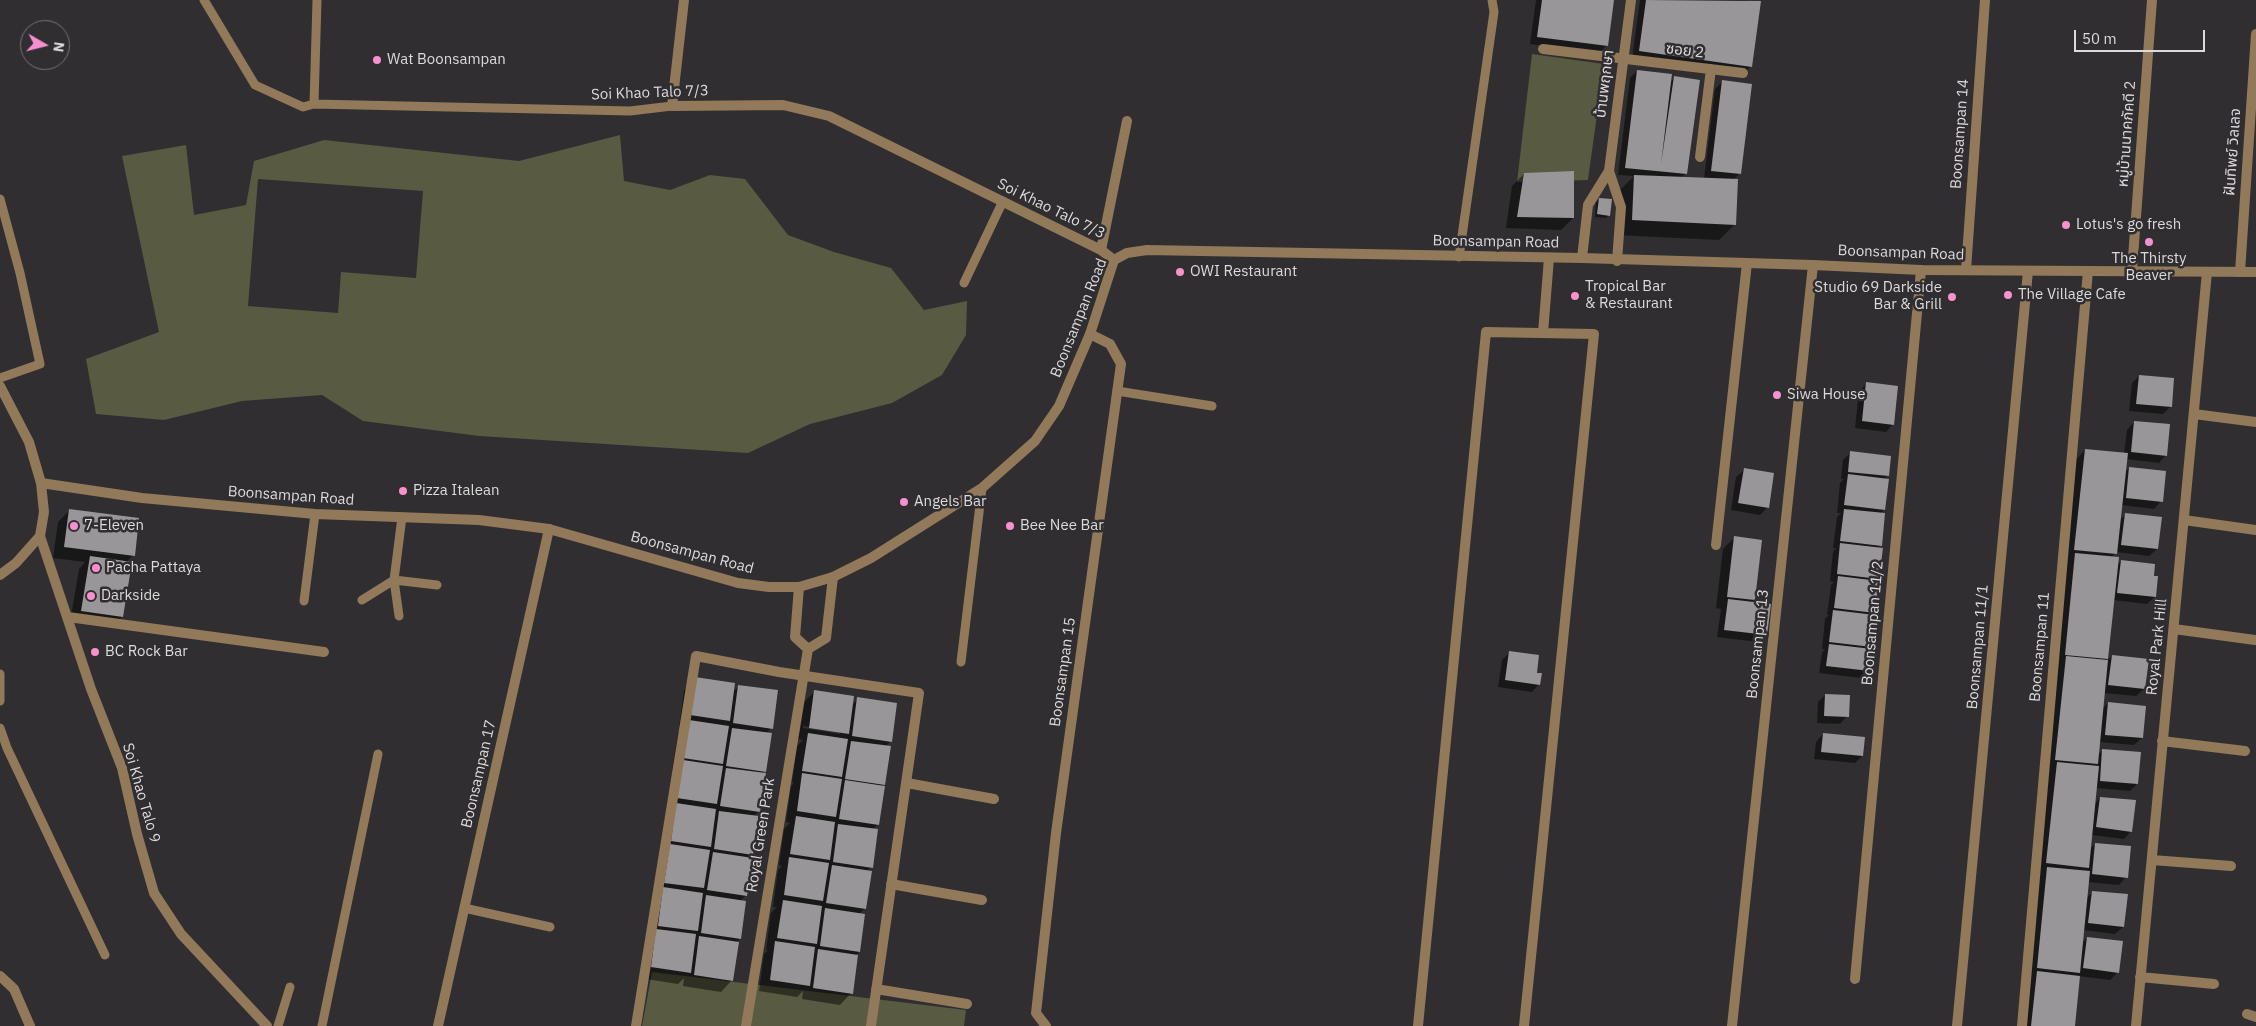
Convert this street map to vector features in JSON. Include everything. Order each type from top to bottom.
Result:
[{"type":"street","points":[[672,106],[684,0]]},
{"type":"street","name":"บ้านพฤกษา","points":[[1582,258],[1588,205],[1609,171],[1631,0]]},
{"type":"street","name":"Boonsampan 14","points":[[1966,270],[1985,0]]},
{"type":"street","name":"หมู่บ้านนาคภัคดี 2","points":[[2132,270],[2152,0]]},
{"type":"street","name":"ฝันทิพย์ วิลเลจ","points":[[2240,272],[2256,34]]},
{"type":"street","name":"ซอย 2","points":[[1543,49],[1744,73]]},
{"type":"street","points":[[1700,157],[1712,69]]},
{"type":"street","name":"Soi Khao Talo 7/3","points":[[672,106],[783,105],[829,116],[1101,250],[1114,260]]},
{"type":"street","points":[[1101,250],[1127,121]]},
{"type":"street","name":"บ้านพฤกษา","points":[[1609,171],[1621,207],[1617,261]]},
{"type":"street","name":"Boonsampan Road","points":[[41,482],[142,498],[315,514],[479,520],[549,530],[738,582],[769,587],[799,586],[833,577],[871,558],[982,488],[1035,441],[1059,406],[1090,334],[1114,260],[1127,253],[1147,250],[1582,258],[1617,261],[1747,263],[1921,270],[2256,272]]},
{"type":"street","points":[[1544,333],[1549,258]]},
{"type":"street","points":[[1716,546],[1747,263]]},
{"type":"street","name":"Boonsampan 13","points":[[1732,1026],[1813,265]]},
{"type":"street","name":"Boonsampan 11/2","points":[[1855,979],[1921,270]]},
{"type":"street","name":"Boonsampan 11/1","points":[[1957,1026],[2028,271]]},
{"type":"street","name":"Boonsampan 11","points":[[2022,1026],[2088,271]]},
{"type":"street","name":"Royal Park Hill","points":[[2136,1026],[2207,272]]},
{"type":"street","points":[[1418,1026],[1486,332],[1594,334],[1524,1026]]},
{"type":"street","name":"Boonsampan 15","points":[[1046,1026],[1036,1013],[1056,833],[1121,364],[1110,344],[1090,334]]},
{"type":"street","points":[[0,386],[29,442],[41,482],[44,512],[40,536],[16,563],[0,575]]},
{"type":"street","points":[[2194,414],[2256,422]]},
{"type":"street","points":[[2184,520],[2256,530]]},
{"type":"street","name":"Boonsampan 17","points":[[438,1026],[549,530]]},
{"type":"street","name":"Soi Khao Talo 9","points":[[40,536],[91,689],[122,768],[137,834],[154,894],[181,934],[267,1026]]},
{"type":"street","points":[[799,586],[795,637],[808,649],[826,638],[833,577]]},
{"type":"street","points":[[68,617],[324,652]]},
{"type":"street","points":[[2174,629],[2255,640]]},
{"type":"street","name":"Royal Green Park","points":[[746,1026],[780,806],[808,649]]},
{"type":"street","points":[[636,1026],[696,656],[804,676],[919,693],[870,1026]]},
{"type":"street","points":[[2162,741],[2244,751]]},
{"type":"street","points":[[907,783],[994,799]]},
{"type":"street","points":[[2152,860],[2231,866]]},
{"type":"street","points":[[891,884],[982,900]]},
{"type":"street","points":[[0,976],[14,989],[30,1026]]},
{"type":"street","points":[[2140,977],[2214,984]]},
{"type":"street","points":[[876,989],[967,1004]]},
{"type":"lane","name":"Soi Khao Talo 7/3","points":[[204,0],[255,85],[303,107],[314,104],[630,111],[672,106]]},
{"type":"lane","points":[[314,104],[317,0]]},
{"type":"lane","points":[[1459,257],[1494,12],[1492,0]]},
{"type":"lane","points":[[0,199],[20,273],[40,364],[0,378]]},
{"type":"lane","points":[[964,284],[1003,201]]},
{"type":"lane","points":[[1117,391],[1212,406]]},
{"type":"lane","points":[[961,662],[982,488]]},
{"type":"lane","points":[[304,601],[315,514]]},
{"type":"lane","points":[[399,616],[394,580],[402,517]]},
{"type":"lane","points":[[362,600],[394,580],[437,585]]},
{"type":"lane","points":[[0,674],[0,701]]},
{"type":"lane","points":[[0,728],[6,748],[105,956]]},
{"type":"lane","points":[[322,1026],[378,754]]},
{"type":"lane","points":[[464,908],[550,927]]},
{"type":"lane","points":[[278,1026],[290,987]]},
{"type":"green space","points":[[1532,54],[1604,64],[1588,180],[1517,182]]},
{"type":"green space","points":[[620,135],[624,181],[670,190],[710,175],[745,179],[788,235],[834,252],[891,268],[924,310],[967,301],[966,335],[942,375],[892,403],[810,424],[748,453],[479,436],[363,421],[322,395],[242,401],[164,420],[96,414],[86,359],[159,332],[122,156],[186,145],[194,215],[246,205],[254,161],[324,140],[519,161]],"holes":[[[258,179],[423,191],[416,278],[341,272],[338,313],[248,306]]]},
{"type":"green space","points":[[652,972],[966,1010],[964,1026],[642,1026]]},
{"type":"building","points":[[1542,0],[1614,0],[1608,46],[1537,37]]},
{"type":"building","points":[[1646,0],[1761,1],[1752,67],[1639,51]]},
{"type":"building","points":[[1637,70],[1672,74],[1661,164],[1674,76],[1700,80],[1687,174],[1625,168]]},
{"type":"building","points":[[1722,80],[1752,84],[1741,174],[1711,171]]},
{"type":"building","points":[[1574,171],[1574,218],[1517,217],[1524,173]]},
{"type":"building","points":[[1634,175],[1738,179],[1736,225],[1632,220]]},
{"type":"building","points":[[1599,198],[1612,199],[1610,216],[1597,214]]},
{"type":"building","points":[[2139,375],[2174,378],[2172,407],[2136,404]]},
{"type":"building","points":[[1866,382],[1898,386],[1894,425],[1862,421]]},
{"type":"building","points":[[2134,421],[2170,424],[2167,456],[2131,452]]},
{"type":"building","points":[[2085,449],[2128,453],[2117,554],[2074,550]]},
{"type":"building","points":[[1850,451],[1891,456],[1889,476],[1848,472]]},
{"type":"building","points":[[2129,467],[2166,471],[2163,502],[2126,498]]},
{"type":"building","points":[[1744,468],[1774,473],[1769,508],[1738,503]]},
{"type":"building","points":[[1848,474],[1889,479],[1885,510],[1844,505]]},
{"type":"building","points":[[69,509],[139,518],[135,556],[64,547]]},
{"type":"building","points":[[1844,509],[1885,513],[1882,546],[1840,541]]},
{"type":"building","points":[[2125,513],[2162,517],[2158,549],[2121,545]]},
{"type":"building","points":[[1734,536],[1762,540],[1755,600],[1727,597]]},
{"type":"building","points":[[1840,543],[1883,548],[1879,579],[1837,574]]},
{"type":"building","points":[[2075,553],[2119,557],[2108,659],[2065,655]]},
{"type":"building","points":[[90,556],[132,562],[123,617],[81,611]]},
{"type":"building","points":[[2121,560],[2155,564],[2154,576],[2158,576],[2156,597],[2117,593]]},
{"type":"building","points":[[1838,576],[1879,581],[1875,613],[1834,608]]},
{"type":"building","points":[[1728,599],[1771,604],[1767,635],[1724,630]]},
{"type":"building","points":[[1833,610],[1875,615],[1872,647],[1829,642]]},
{"type":"building","points":[[1829,644],[1872,649],[1870,671],[1826,666]]},
{"type":"building","points":[[1509,651],[1539,655],[1537,673],[1542,673],[1540,685],[1505,680]]},
{"type":"building","points":[[2112,655],[2149,659],[2145,689],[2108,685]]},
{"type":"building","points":[[2066,656],[2108,660],[2098,764],[2055,760]]},
{"type":"building","points":[[695,677],[735,683],[730,721],[690,715]]},
{"type":"building","points":[[738,685],[778,690],[773,729],[733,723]]},
{"type":"building","points":[[814,690],[854,696],[849,734],[809,728]]},
{"type":"building","points":[[1825,694],[1850,695],[1849,717],[1824,716]]},
{"type":"building","points":[[857,697],[897,703],[892,742],[852,736]]},
{"type":"building","points":[[2108,702],[2146,706],[2143,738],[2105,735]]},
{"type":"building","points":[[689,720],[729,726],[723,764],[683,758]]},
{"type":"building","points":[[732,728],[772,733],[766,772],[726,766]]},
{"type":"building","points":[[808,733],[848,739],[842,777],[802,771]]},
{"type":"building","points":[[1823,733],[1865,737],[1863,756],[1821,752]]},
{"type":"building","points":[[851,741],[891,746],[885,785],[845,779]]},
{"type":"building","points":[[2102,749],[2141,752],[2138,784],[2100,781]]},
{"type":"building","points":[[683,760],[723,766],[717,804],[677,798]]},
{"type":"building","points":[[2057,762],[2099,766],[2089,868],[2046,863]]},
{"type":"building","points":[[726,768],[766,773],[760,812],[720,806]]},
{"type":"building","points":[[802,773],[842,779],[836,817],[797,811]]},
{"type":"building","points":[[845,780],[885,786],[879,825],[839,819]]},
{"type":"building","points":[[2100,797],[2136,800],[2132,832],[2096,827]]},
{"type":"building","points":[[676,803],[716,809],[711,847],[671,841]]},
{"type":"building","points":[[719,811],[759,816],[753,855],[714,849]]},
{"type":"building","points":[[796,816],[835,822],[830,860],[790,854]]},
{"type":"building","points":[[838,824],[878,829],[873,868],[833,862]]},
{"type":"building","points":[[2095,843],[2131,846],[2128,878],[2092,874]]},
{"type":"building","points":[[670,844],[710,850],[704,888],[664,883]]},
{"type":"building","points":[[713,852],[753,858],[747,896],[707,890]]},
{"type":"building","points":[[789,857],[829,863],[823,901],[784,895]]},
{"type":"building","points":[[832,865],[872,871],[866,909],[826,903]]},
{"type":"building","points":[[2047,867],[2090,871],[2080,973],[2037,968]]},
{"type":"building","points":[[663,887],[703,893],[698,931],[658,926]]},
{"type":"building","points":[[2092,891],[2128,894],[2124,927],[2088,923]]},
{"type":"building","points":[[706,895],[746,901],[741,939],[701,933]]},
{"type":"building","points":[[783,900],[822,906],[817,944],[777,938]]},
{"type":"building","points":[[825,908],[865,914],[860,952],[820,946]]},
{"type":"building","points":[[656,929],[696,934],[691,973],[651,967]]},
{"type":"building","points":[[699,936],[739,942],[733,981],[694,975]]},
{"type":"building","points":[[2087,937],[2123,941],[2119,973],[2083,968]]},
{"type":"building","points":[[775,941],[815,947],[810,986],[770,980]]},
{"type":"building","points":[[818,949],[858,955],[853,994],[813,988]]},
{"type":"building","points":[[2037,971],[2080,976],[2075,1026],[2031,1026]]},
{"type":"place","name":"Wat Boonsampan","points":[[377,60]]},
{"type":"place","name":"Lotus's go fresh","points":[[2066,225]]},
{"type":"place","name":"The Thirsty Beaver","points":[[2149,242]]},
{"type":"place","name":"OWI Restaurant","points":[[1180,272]]},
{"type":"place","name":"The Village Cafe","points":[[2008,295]]},
{"type":"place","name":"Tropical Bar & Restaurant","points":[[1575,296]]},
{"type":"place","name":"Studio 69 Darkside Bar & Grill","points":[[1952,297]]},
{"type":"place","name":"Siwa House","points":[[1777,395]]},
{"type":"place","name":"Pizza Italean","points":[[403,491]]},
{"type":"place","name":"Angels Bar","points":[[904,502]]},
{"type":"place","name":"7-Eleven","points":[[74,526]]},
{"type":"place","name":"Bee Nee Bar","points":[[1010,526]]},
{"type":"place","name":"Pacha Pattaya","points":[[96,568]]},
{"type":"place","name":"Darkside","points":[[91,596]]},
{"type":"place","name":"BC Rock Bar","points":[[95,652]]}]
